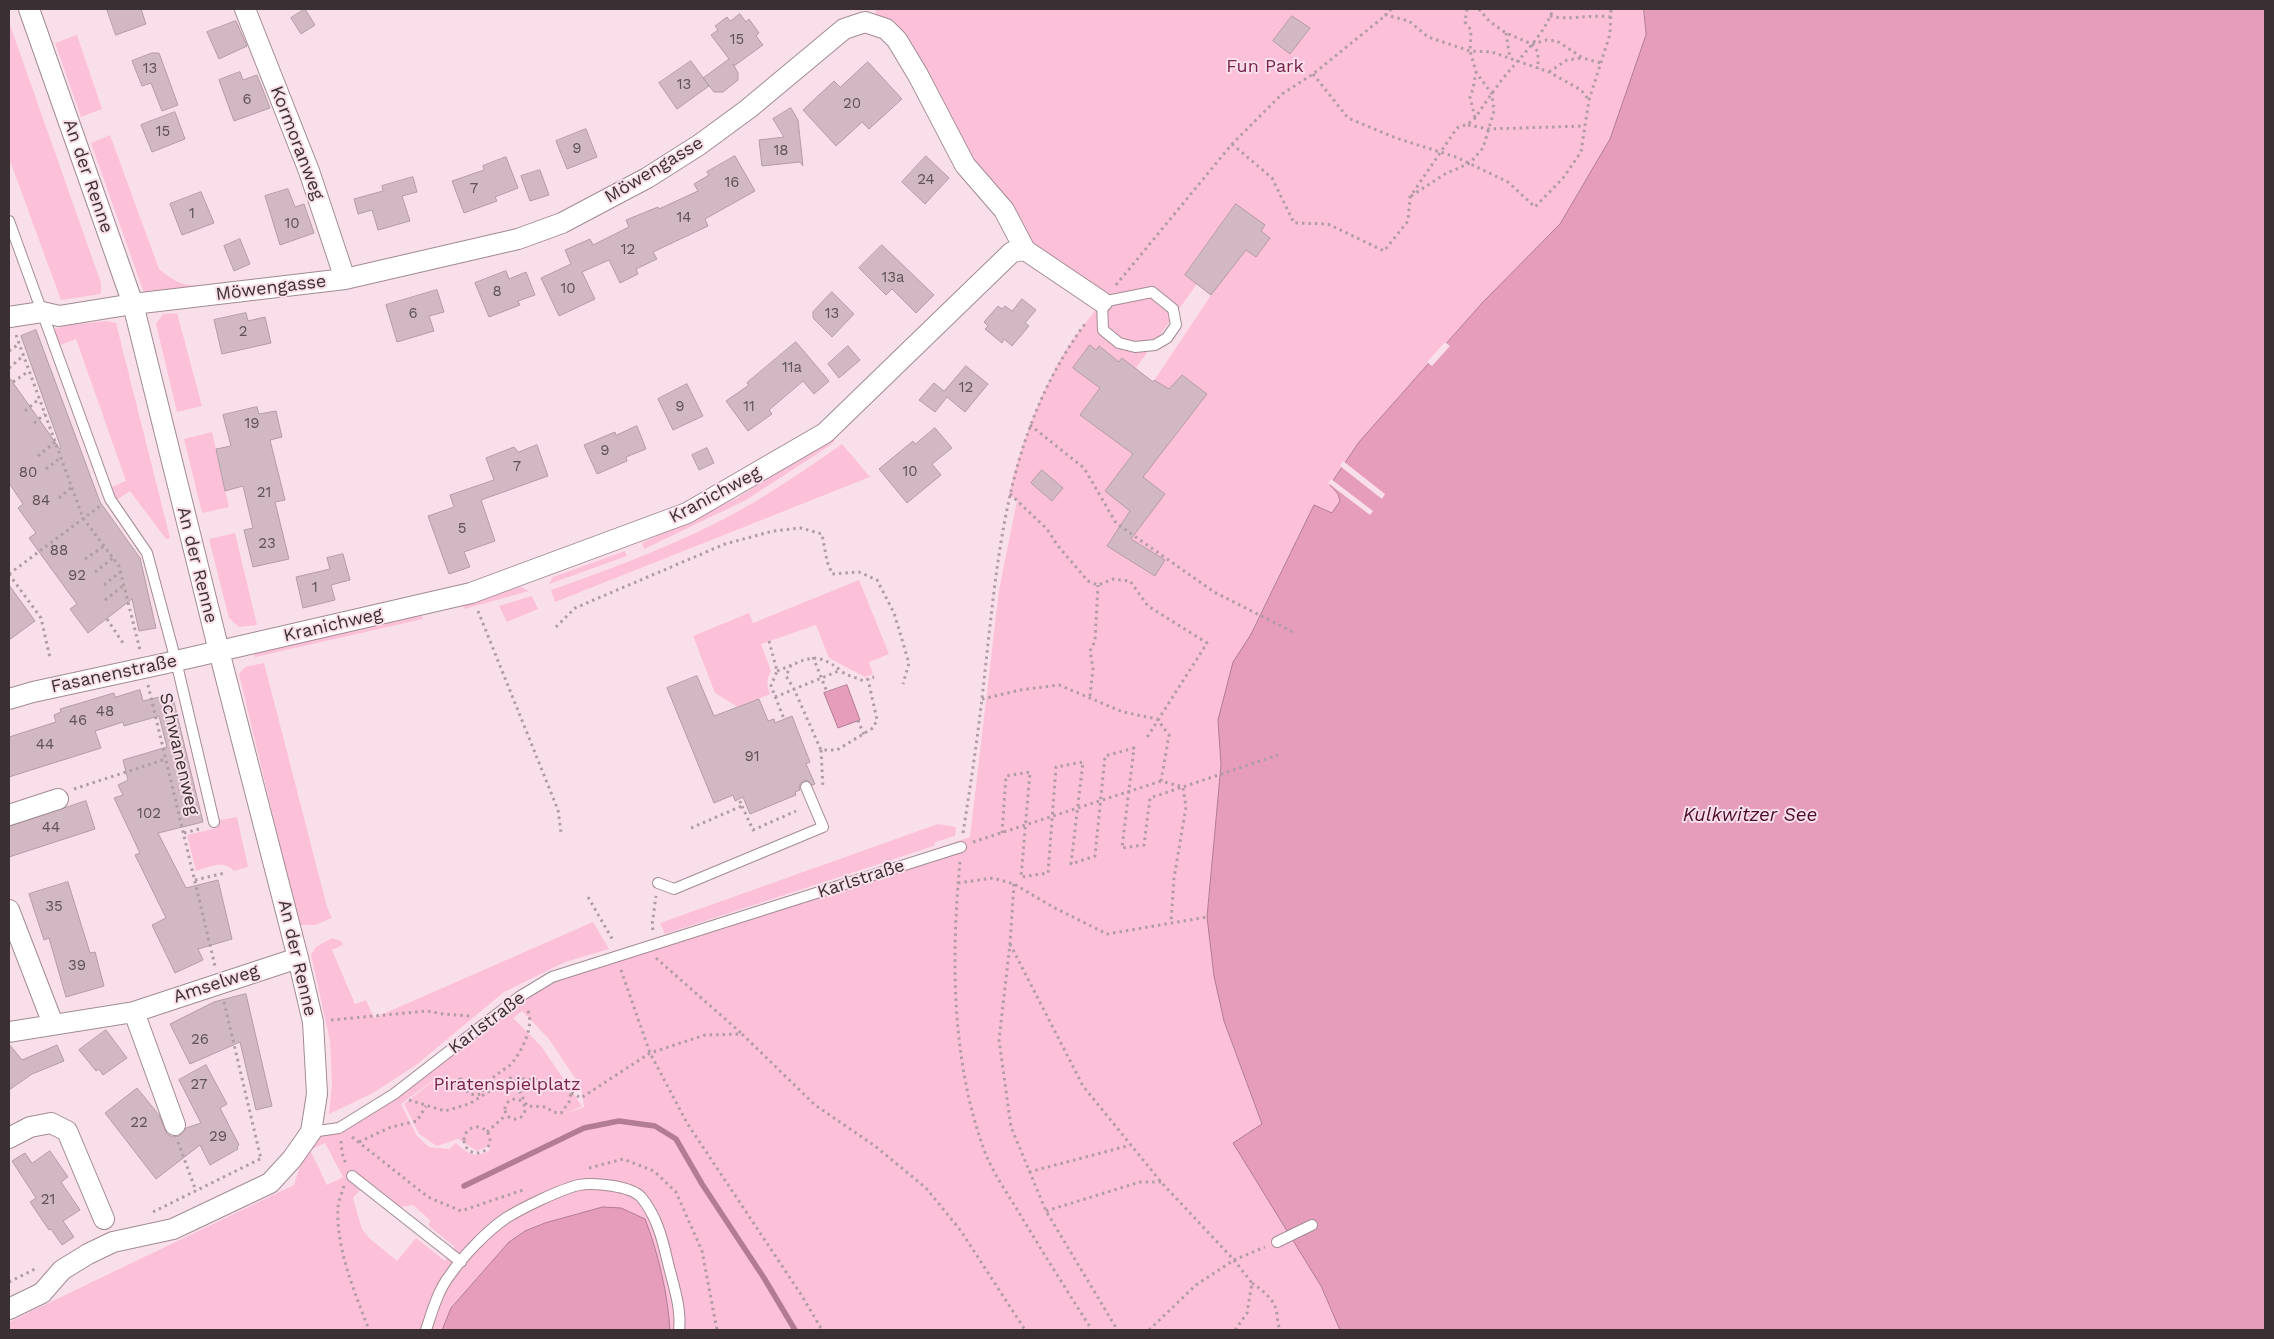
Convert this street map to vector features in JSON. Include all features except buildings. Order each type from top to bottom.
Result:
[{"type":"street","name":"An der Renne","points":[[29,9],[133,304],[298,958],[312,1022],[317,1094],[311,1132]]},
{"type":"street","name":"Kormoranweg","points":[[245,9],[309,171],[345,279]]},
{"type":"street","name":"Möwengasse","points":[[9,317],[42,312],[59,316],[133,304],[345,279],[518,239],[562,223],[647,178],[699,145],[754,104],[844,30],[865,22],[886,29],[897,40],[966,165],[1004,210],[1025,250]]},
{"type":"street","points":[[1025,250],[1102,302]]},
{"type":"street","name":"Kranichweg","points":[[219,651],[471,593],[687,514],[825,433],[1012,252],[1025,250]]},
{"type":"street","name":"Fasanenstraße","points":[[9,699],[219,651]]},
{"type":"street","points":[[9,816],[58,799]]},
{"type":"street","points":[[10,917],[53,1024]]},
{"type":"street","name":"Amselweg","points":[[9,1032],[134,1012],[219,982],[298,958]]},
{"type":"street","points":[[134,1012],[175,1125]]},
{"type":"street","points":[[9,1138],[30,1127],[51,1123],[67,1130],[104,1219]]},
{"type":"street","points":[[9,1309],[42,1293],[62,1270],[88,1254],[113,1242],[173,1229],[270,1183],[292,1159],[311,1132]]},
{"type":"lane","points":[[9,221],[110,498],[147,553],[176,662],[214,822]]},
{"type":"lane","points":[[1152,292],[1173,309],[1176,326],[1167,338],[1155,345],[1135,347],[1119,342],[1103,330],[1102,302],[1152,292]]},
{"type":"lane","points":[[658,883],[674,889],[823,827],[806,787]]},
{"type":"lane","name":"Karlstraße","points":[[311,1132],[339,1128],[394,1094],[519,998],[552,977],[646,949],[961,847]]},
{"type":"lane","points":[[352,1176],[461,1262]]},
{"type":"lane","points":[[426,1330],[433,1308],[449,1275],[482,1239],[506,1218],[580,1184],[616,1186],[640,1195],[656,1219],[676,1294],[680,1323],[679,1330]]},
{"type":"lane","points":[[1277,1242],[1312,1225]]},
{"type":"path","points":[[1386,9],[1386,16]]},
{"type":"path","points":[[1092,1330],[1037,1243],[986,1155],[970,1098],[959,1026],[955,927],[961,847],[982,699],[993,590],[1009,494],[1014,472],[1030,425],[1061,358],[1102,302],[1232,144],[1282,94],[1313,74],[1386,16],[1391,9]]},
{"type":"path","points":[[1410,197],[1445,174],[1470,163],[1483,148],[1494,111],[1492,94],[1476,72],[1470,51],[1470,30],[1465,22],[1467,9]]},
{"type":"path","points":[[1479,9],[1489,21],[1506,33],[1532,44],[1538,52],[1538,69]]},
{"type":"path","points":[[1232,144],[1272,178],[1294,223],[1328,224],[1384,251],[1408,221],[1410,197],[1440,152],[1457,128],[1468,124],[1475,118],[1532,44],[1550,16],[1552,9]]},
{"type":"path","points":[[1313,74],[1348,118],[1396,138],[1470,163],[1508,182],[1536,207],[1563,178],[1581,152],[1589,100],[1610,34],[1611,9]]},
{"type":"path","points":[[1550,16],[1561,18],[1594,14],[1611,17]]},
{"type":"path","points":[[1386,16],[1409,22],[1428,38],[1470,51],[1492,52],[1549,72],[1581,90],[1589,100]]},
{"type":"path","points":[[1506,33],[1510,59]]},
{"type":"path","points":[[1532,44],[1547,40],[1557,41],[1583,58],[1601,63]]},
{"type":"path","points":[[1549,72],[1567,60],[1583,58]]},
{"type":"path","points":[[1475,118],[1470,97],[1474,90],[1476,72]]},
{"type":"path","points":[[1468,124],[1488,129],[1584,126]]},
{"type":"path","name":"Schwanenweg","points":[[9,317],[83,518],[119,566],[261,1159]]},
{"type":"path","points":[[9,351],[19,344]]},
{"type":"path","points":[[9,368],[23,356]]},
{"type":"path","points":[[13,382],[29,370]]},
{"type":"path","points":[[25,411],[39,399]]},
{"type":"path","points":[[34,423],[45,414]]},
{"type":"path","points":[[1030,425],[1084,468],[1116,523],[1214,592],[1293,632]]},
{"type":"path","points":[[38,456],[55,442]]},
{"type":"path","points":[[46,469],[61,457]]},
{"type":"path","points":[[59,498],[72,487]]},
{"type":"path","points":[[1009,494],[1047,529],[1058,546],[1088,581],[1098,585],[1113,579],[1130,581],[1148,606],[1207,643],[1146,739]]},
{"type":"path","points":[[50,658],[41,618],[9,574],[110,498]]},
{"type":"path","points":[[556,627],[575,608],[725,544],[773,531],[801,528],[822,534],[827,561],[832,574],[859,572],[878,580],[894,613],[909,663],[903,684]]},
{"type":"path","points":[[86,559],[104,546]]},
{"type":"path","points":[[95,572],[113,558]]},
{"type":"path","points":[[104,585],[120,572]]},
{"type":"path","points":[[105,600],[124,585]]},
{"type":"path","points":[[1090,696],[1094,668],[1090,650],[1095,641],[1098,585]]},
{"type":"path","points":[[471,593],[558,810],[561,832]]},
{"type":"path","points":[[107,619],[122,643]]},
{"type":"path","points":[[768,641],[777,670],[771,686],[784,719]]},
{"type":"path","points":[[777,670],[813,657],[826,660],[863,681],[874,677]]},
{"type":"path","points":[[813,657],[827,692]]},
{"type":"path","points":[[791,665],[786,676],[794,689],[821,750],[824,796],[812,802]]},
{"type":"path","points":[[775,697],[841,670]]},
{"type":"path","points":[[821,750],[837,750],[874,728],[877,720],[868,679]]},
{"type":"path","points":[[982,699],[1020,690],[1059,685],[1090,696],[1123,712],[1157,719],[1169,735],[1161,781]]},
{"type":"path","points":[[858,720],[864,735]]},
{"type":"path","points":[[1002,833],[1006,776],[1030,772],[1021,876],[1048,873],[1056,767],[1083,762],[1072,864],[1095,856],[1106,756],[1134,748],[1122,848],[1144,845],[1150,798],[1278,755]]},
{"type":"path","points":[[58,799],[60,793],[166,759]]},
{"type":"path","points":[[961,847],[1161,781],[1184,787]]},
{"type":"path","points":[[1171,922],[1174,878],[1186,807],[1184,787]]},
{"type":"path","points":[[739,799],[753,830],[796,811]]},
{"type":"path","points":[[691,828],[742,806]]},
{"type":"path","points":[[195,880],[225,873]]},
{"type":"path","points":[[958,884],[993,878],[1014,884],[1053,907],[1107,934],[1207,916]]},
{"type":"path","points":[[658,883],[652,925],[658,944]]},
{"type":"path","points":[[1014,884],[1010,944],[999,1040],[1011,1127],[1046,1211],[1116,1326],[1116,1330]]},
{"type":"path","points":[[588,897],[620,956],[650,1053],[687,1123],[802,1296],[822,1330]]},
{"type":"path","points":[[1010,944],[1082,1086],[1161,1182],[1234,1260],[1252,1283],[1271,1297],[1277,1313],[1277,1325],[1281,1330]]},
{"type":"path","points":[[646,949],[742,1034],[815,1105],[876,1146],[926,1188],[961,1231],[1025,1330]]},
{"type":"path","points":[[493,1089],[490,1080],[509,1066],[520,1053],[530,1023],[530,1013],[519,998]]},
{"type":"path","points":[[312,1022],[427,1011],[443,1014],[494,1017]]},
{"type":"path","points":[[394,1094],[446,1111],[469,1104],[510,1078],[550,1081],[581,1098],[650,1053],[705,1035],[742,1034]]},
{"type":"path","points":[[460,1078],[480,1085],[483,1089],[480,1096],[468,1093],[466,1089],[456,1084],[460,1078]]},
{"type":"path","points":[[517,1079],[516,1084],[522,1100],[525,1108],[520,1118],[510,1119],[506,1115],[504,1106],[514,1098],[522,1100],[527,1106],[546,1107],[553,1112],[560,1112],[569,1102],[571,1093]]},
{"type":"path","points":[[359,1142],[391,1127],[417,1121],[426,1106]]},
{"type":"path","points":[[487,1132],[506,1115]]},
{"type":"path","points":[[175,1125],[174,1130],[196,1191]]},
{"type":"path","points":[[477,1127],[487,1132],[490,1144],[486,1150],[473,1153],[467,1149],[464,1139],[466,1132],[477,1127]]},
{"type":"path","points":[[339,1128],[342,1153],[352,1176],[344,1184],[337,1207],[341,1242],[351,1279],[370,1330]]},
{"type":"path","points":[[1029,1172],[1131,1146]]},
{"type":"path","points":[[144,1216],[269,1154]]},
{"type":"path","points":[[1046,1211],[1140,1182],[1161,1182]]},
{"type":"path","points":[[1149,1330],[1196,1285],[1234,1260],[1277,1242]]},
{"type":"path","points":[[1235,1330],[1247,1313],[1252,1283]]},
{"type":"green space","points":[[876,9],[1644,9],[1647,35],[1610,139],[1560,224],[1483,302],[1359,442],[1330,485],[1338,494],[1340,501],[1332,513],[1314,506],[1253,628],[1219,732],[1221,765],[1207,917],[1224,1021],[1321,1287],[1340,1330],[670,1330],[661,1274],[645,1220],[578,1213],[525,1231],[509,1242],[451,1308],[442,1330],[9,1330],[9,1322],[294,1185],[311,1132],[339,1128],[552,977],[646,949],[970,837],[999,590],[1017,501],[1009,494],[1024,441],[1045,390],[1061,358],[1102,302],[1025,250],[918,75],[874,24]],"holes":[[[1197,284],[1211,295],[1153,382],[1136,368]],[[522,1011],[549,1039],[581,1087],[584,1107],[567,1113],[582,1106],[541,1046],[513,1018]],[[443,1073],[404,1104],[419,1134],[437,1146],[458,1139],[477,1151],[491,1145],[489,1151],[475,1155],[464,1150],[456,1143],[449,1149],[429,1147],[417,1136],[401,1104]],[[325,1143],[343,1177],[327,1185],[310,1150]],[[368,1181],[400,1207],[413,1205],[430,1220],[429,1226],[455,1247],[445,1261],[416,1238],[397,1261],[369,1238],[362,1229],[353,1198]]]},
{"type":"green space","points":[[9,22],[101,283],[101,294],[61,300],[9,158]]},
{"type":"green space","points":[[77,35],[102,109],[81,117],[55,43]]},
{"type":"green space","points":[[110,135],[159,269],[183,284],[199,285],[200,294],[144,293],[91,143]]},
{"type":"green space","points":[[177,313],[202,406],[177,412],[156,324],[163,314]]},
{"type":"green space","points":[[106,321],[116,323],[170,538],[166,539],[130,491],[112,503],[107,489],[126,481],[76,339],[55,347],[49,330],[69,325]]},
{"type":"green space","points":[[212,432],[229,507],[202,513],[184,439]]},
{"type":"green space","points":[[832,437],[835,441],[826,448],[746,500],[644,549],[642,543],[737,498]]},
{"type":"green space","points":[[842,444],[870,477],[555,602],[551,590],[678,541],[736,513]]},
{"type":"green space","points":[[235,533],[257,625],[239,627],[229,618],[209,539]]},
{"type":"green space","points":[[625,551],[627,556],[549,584],[553,577]]},
{"type":"green space","points":[[859,580],[889,654],[869,662],[873,674],[865,677],[829,658],[816,625],[761,644],[771,671],[768,677],[770,694],[738,707],[715,693],[693,636],[749,613],[753,623]]},
{"type":"green space","points":[[521,587],[529,591],[464,609],[463,603]]},
{"type":"green space","points":[[532,596],[538,609],[507,622],[499,606]]},
{"type":"green space","points":[[421,614],[423,619],[255,657],[253,652]]},
{"type":"green space","points":[[264,663],[327,907],[332,918],[315,925],[299,925],[239,674],[245,667]]},
{"type":"green space","points":[[237,817],[248,867],[234,871],[226,865],[216,865],[196,871],[187,835],[217,828],[215,821]]},
{"type":"green space","points":[[938,824],[956,827],[955,836],[935,842],[934,846],[665,934],[660,923]]},
{"type":"green space","points":[[593,922],[609,949],[565,962],[504,992],[416,1065],[373,1093],[329,1114],[332,1084],[330,1041],[311,955],[316,947],[332,938],[341,941],[343,945],[332,950],[355,1004],[366,1000],[374,1018]]},
{"type":"water","name":"Kulkwitzer See","points":[[1644,9],[2265,9],[2265,1330],[1340,1330],[1321,1286],[1233,1143],[1262,1124],[1224,1021],[1214,976],[1207,917],[1221,765],[1218,720],[1233,662],[1250,636],[1314,505],[1332,513],[1340,501],[1338,494],[1330,485],[1359,442],[1483,302],[1560,224],[1610,139],[1646,35]]},
{"type":"water","points":[[847,685],[860,720],[838,728],[824,693]]},
{"type":"water","points":[[603,1207],[621,1208],[645,1219],[662,1274],[670,1330],[442,1330],[451,1308],[509,1242],[525,1231],[545,1223]]},
{"type":"pier","points":[[1445,342],[1450,346],[1432,366],[1427,362]]},
{"type":"pier","points":[[1343,461],[1385,494],[1382,499],[1340,466]]},
{"type":"pier","points":[[1331,479],[1373,511],[1370,515],[1328,483]]},
{"type":"waterway","points":[[464,1186],[584,1128],[619,1121],[655,1126],[676,1139],[702,1184],[764,1278],[795,1330]]},
{"type":"park label","name":"Fun Park","points":[[1265,67]]},
{"type":"park label","name":"Piratenspielplatz","points":[[507,1085]]}]
